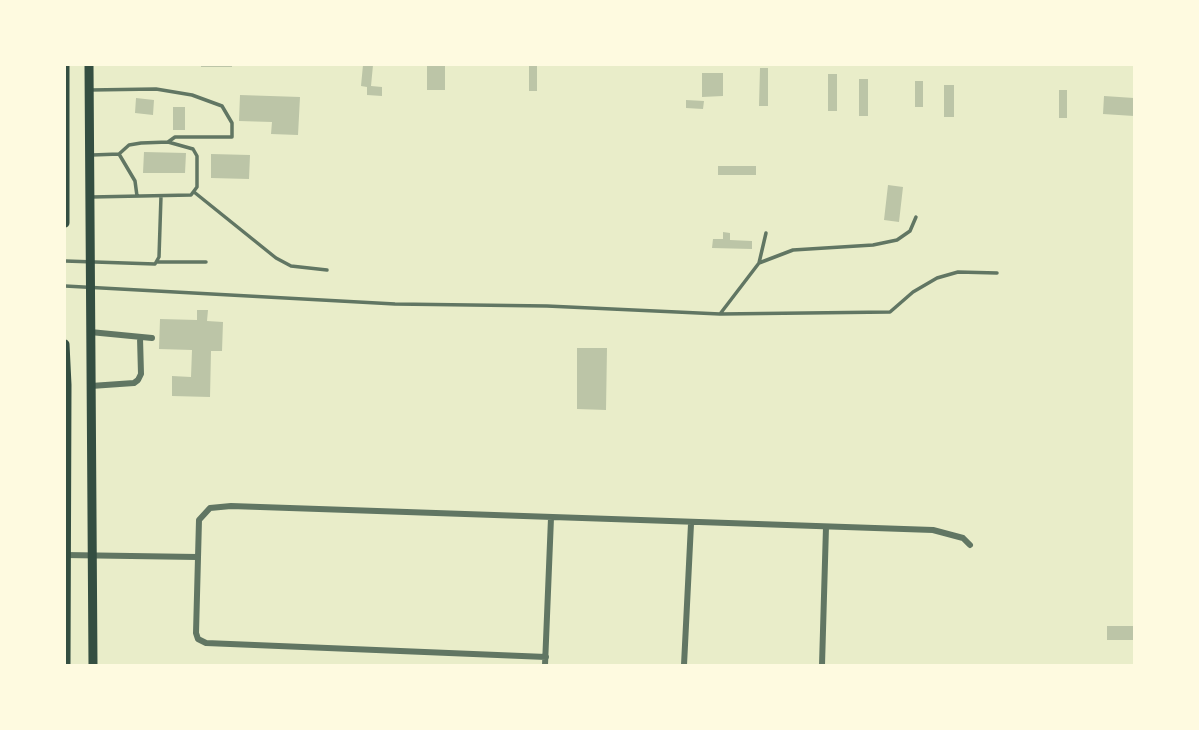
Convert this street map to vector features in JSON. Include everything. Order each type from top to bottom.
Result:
[{"type":"main road","points":[[65,65],[65,223]]},
{"type":"main road","points":[[89,65],[93,665]]},
{"type":"main road","points":[[65,344],[66,665]]},
{"type":"street","points":[[90,332],[152,338]]},
{"type":"street","points":[[91,386],[134,383],[138,380],[141,374],[140,338]]},
{"type":"street","points":[[546,657],[206,643],[198,639],[197,633],[199,520],[210,508],[244,507],[933,530],[963,538],[970,545]]},
{"type":"street","points":[[545,665],[551,518]]},
{"type":"street","points":[[684,665],[691,524]]},
{"type":"street","points":[[822,665],[826,527]]},
{"type":"street","points":[[66,555],[198,557]]},
{"type":"lane","points":[[90,90],[156,89],[192,95],[222,106],[233,123],[232,137],[175,137],[168,142]]},
{"type":"lane","points":[[89,197],[191,195],[197,187],[197,156],[193,149],[168,142],[128,145],[119,154],[90,155]]},
{"type":"lane","points":[[119,154],[135,181],[137,196]]},
{"type":"lane","points":[[194,192],[276,258],[292,266],[327,270]]},
{"type":"lane","points":[[157,262],[161,195]]},
{"type":"lane","points":[[759,263],[793,250],[873,245],[897,240],[910,231],[916,216]]},
{"type":"lane","points":[[720,314],[759,263],[766,233]]},
{"type":"lane","points":[[65,261],[155,264],[206,262]]},
{"type":"lane","points":[[65,286],[395,304],[548,306],[720,314],[890,312],[913,292],[937,278],[957,272],[997,273]]},
{"type":"building","points":[[232,65],[232,67],[201,67]]},
{"type":"building","points":[[363,65],[373,65],[371,86],[382,87],[382,96],[367,95],[367,87],[361,86]]},
{"type":"building","points":[[427,65],[445,65],[445,90],[427,90]]},
{"type":"building","points":[[529,65],[537,65],[537,91],[529,91]]},
{"type":"building","points":[[760,68],[768,68],[768,106],[759,106]]},
{"type":"building","points":[[702,73],[723,73],[723,96],[702,97]]},
{"type":"building","points":[[828,74],[837,74],[837,111],[828,111]]},
{"type":"building","points":[[859,79],[868,79],[868,116],[859,116]]},
{"type":"building","points":[[915,81],[923,81],[923,107],[915,107]]},
{"type":"building","points":[[944,85],[954,85],[954,117],[944,117]]},
{"type":"building","points":[[1059,90],[1067,90],[1067,118],[1059,118]]},
{"type":"building","points":[[240,95],[300,97],[298,135],[271,134],[272,122],[239,121]]},
{"type":"building","points":[[1104,96],[1134,98],[1134,116],[1103,114]]},
{"type":"building","points":[[136,98],[154,100],[153,115],[135,113]]},
{"type":"building","points":[[686,100],[704,101],[703,109],[686,108]]},
{"type":"building","points":[[173,107],[185,107],[185,130],[173,130]]},
{"type":"building","points":[[144,152],[186,153],[185,173],[143,173]]},
{"type":"building","points":[[211,154],[250,155],[249,179],[211,178]]},
{"type":"building","points":[[718,166],[756,166],[756,175],[718,175]]},
{"type":"building","points":[[888,185],[903,187],[899,222],[884,220]]},
{"type":"building","points":[[723,232],[730,233],[730,240],[752,241],[752,249],[712,248],[713,239],[723,239]]},
{"type":"building","points":[[197,310],[208,310],[207,321],[223,322],[222,351],[211,351],[210,397],[172,396],[172,376],[191,377],[192,350],[159,349],[160,319],[197,320]]},
{"type":"building","points":[[577,348],[607,348],[606,410],[577,409]]},
{"type":"building","points":[[1107,626],[1134,626],[1134,640],[1107,640]]}]
